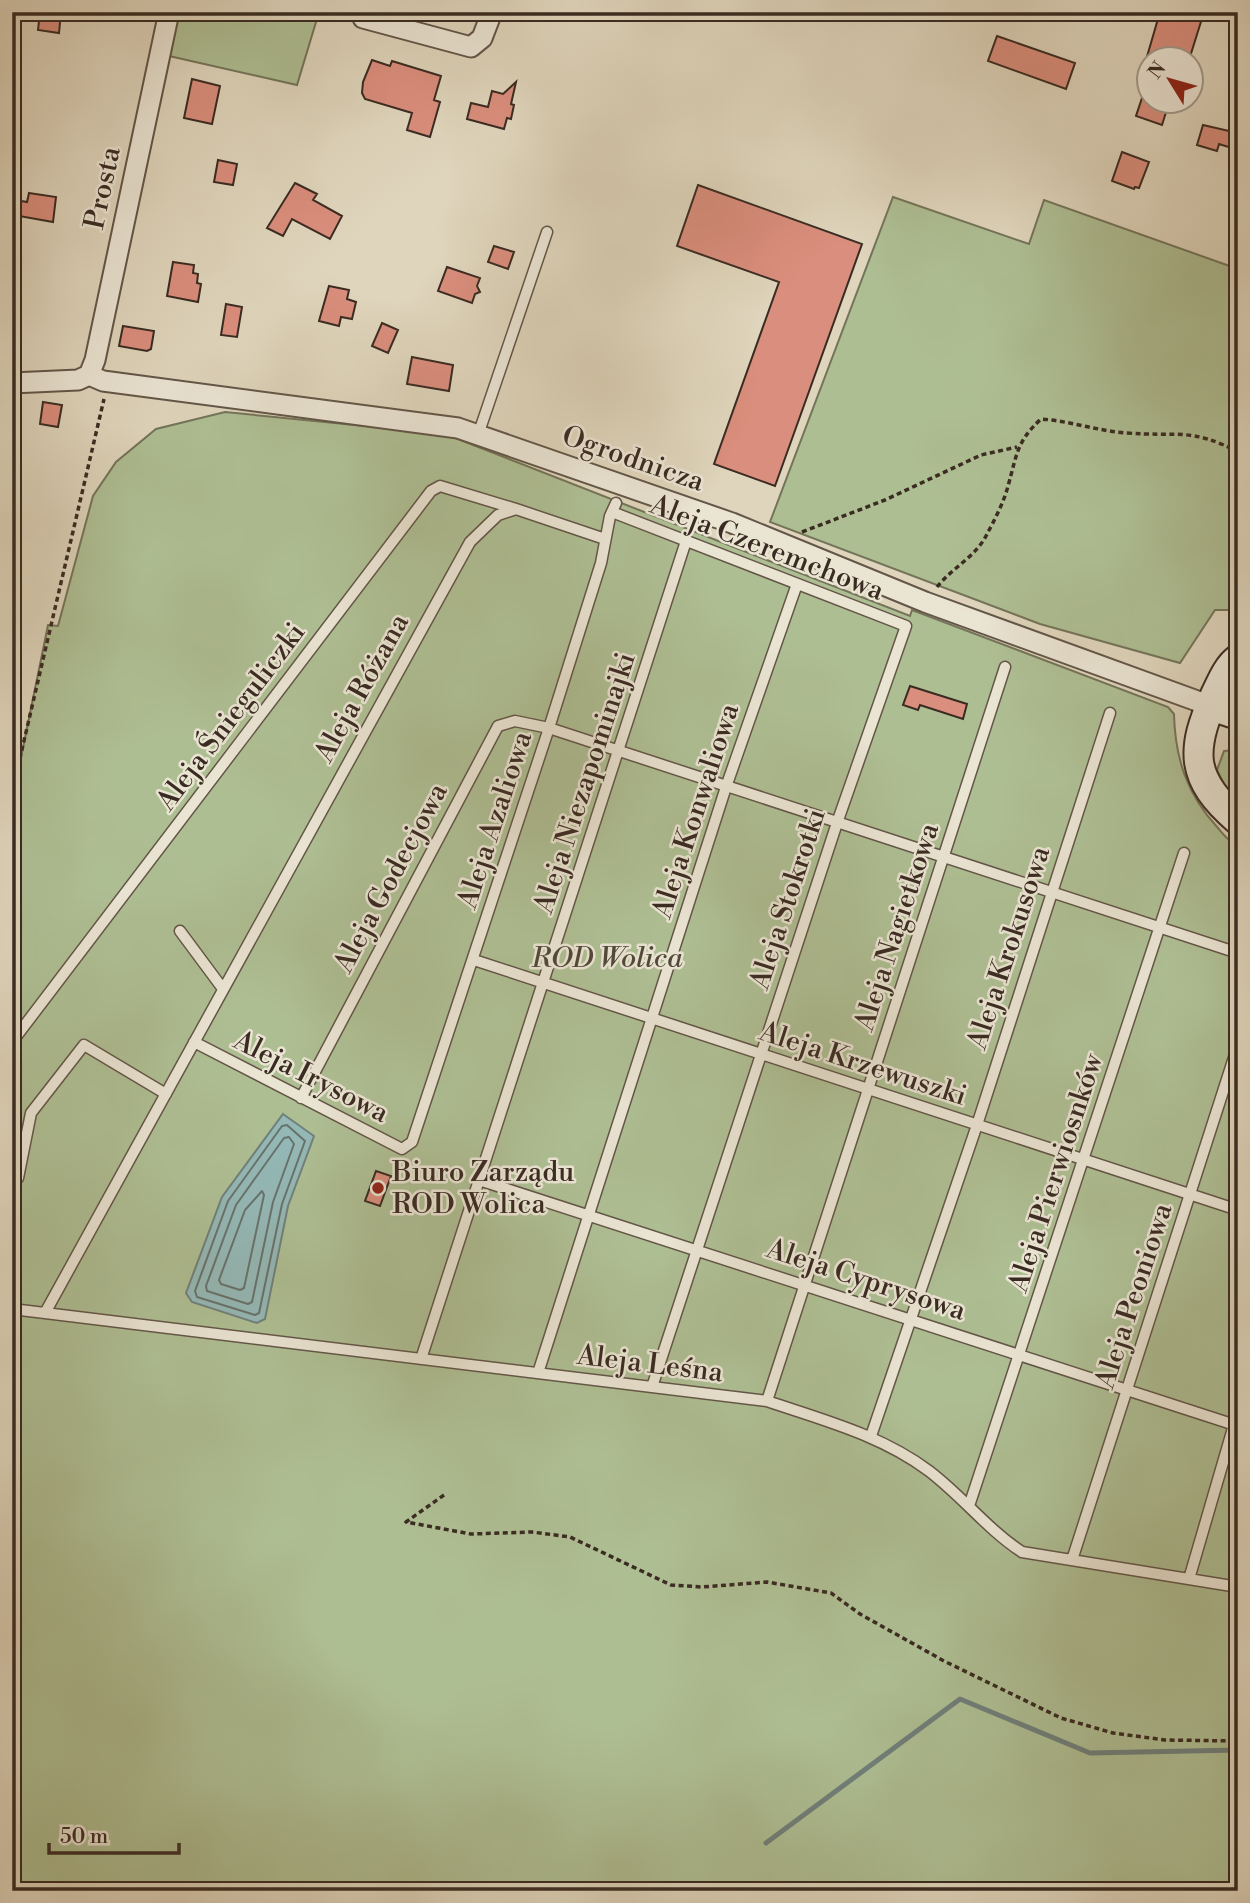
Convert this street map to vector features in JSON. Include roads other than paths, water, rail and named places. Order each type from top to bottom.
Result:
[{"type":"street","name":"Prosta","points":[[89,375],[95,360],[169,12]]},
{"type":"street","points":[[363,18],[471,47],[482,38],[492,12]]},
{"type":"street","name":"Ogrodnicza","points":[[89,375],[108,382],[458,428],[732,523],[925,602],[1211,706]]},
{"type":"street","points":[[12,383],[78,380],[89,375]]},
{"type":"street","points":[[1238,659],[1211,706],[1198,736],[1198,758],[1202,776],[1222,806],[1238,820]]},
{"type":"street","points":[[1211,706],[1238,715]]},
{"type":"lane","points":[[478,435],[547,232]]},
{"type":"lane","name":"Aleja Śnieguliczki","points":[[12,1042],[431,491],[440,486],[516,509]]},
{"type":"lane","name":"Aleja Azaliowa","points":[[407,1148],[412,1142],[474,960],[601,563],[614,507]]},
{"type":"lane","name":"Aleja Czeremchowa","points":[[614,507],[687,541],[906,626]]},
{"type":"lane","points":[[516,509],[605,539]]},
{"type":"lane","name":"Aleja Różana","points":[[46,1313],[453,568],[483,527],[498,515],[516,509]]},
{"type":"lane","name":"Aleja Niezapominajki","points":[[421,1359],[687,541]]},
{"type":"lane","name":"Aleja Konwaliowa","points":[[538,1373],[726,787],[797,584]]},
{"type":"lane","name":"Aleja Stokrotki","points":[[652,1387],[836,823],[906,626]]},
{"type":"lane","name":"Aleja Nagietkowa","points":[[767,1401],[1005,667]]},
{"type":"lane","name":"Aleja Krokusowa","points":[[871,1436],[977,1125],[1110,713]]},
{"type":"lane","name":"Aleja Godecjowa","points":[[301,1098],[498,726],[515,721],[548,728],[1238,953]]},
{"type":"lane","name":"Aleja Pierwiosnków","points":[[969,1506],[1184,853]]},
{"type":"lane","points":[[180,931],[223,989]]},
{"type":"lane","name":"Aleja Krzewuszki","points":[[474,960],[1238,1210]]},
{"type":"lane","name":"Aleja Irysowa","points":[[194,1042],[402,1149],[407,1148]]},
{"type":"lane","points":[[12,1177],[18,1178],[31,1113],[84,1045],[166,1094]]},
{"type":"lane","name":"Aleja Peoniowa","points":[[1072,1560],[1238,1045]]},
{"type":"lane","name":"Aleja Cyprysowa","points":[[479,1180],[1236,1425]]},
{"type":"lane","name":"Aleja Leśna","points":[[12,1309],[767,1401],[871,1436],[929,1471],[1005,1541],[1022,1552],[1238,1587]]},
{"type":"lane","points":[[1189,1579],[1238,1411]]},
{"type":"water","points":[[283,1114],[314,1136],[288,1206],[265,1319],[257,1323],[192,1302],[186,1293],[222,1197]]},
{"type":"waterway","points":[[766,1843],[960,1699],[1090,1753],[1238,1750]]},
{"type":"place","name":"Biuro Zarządu ROD Wolica","points":[[378,1188]]},
{"type":"park label","name":"ROD Wolica","points":[[607,958]]}]
